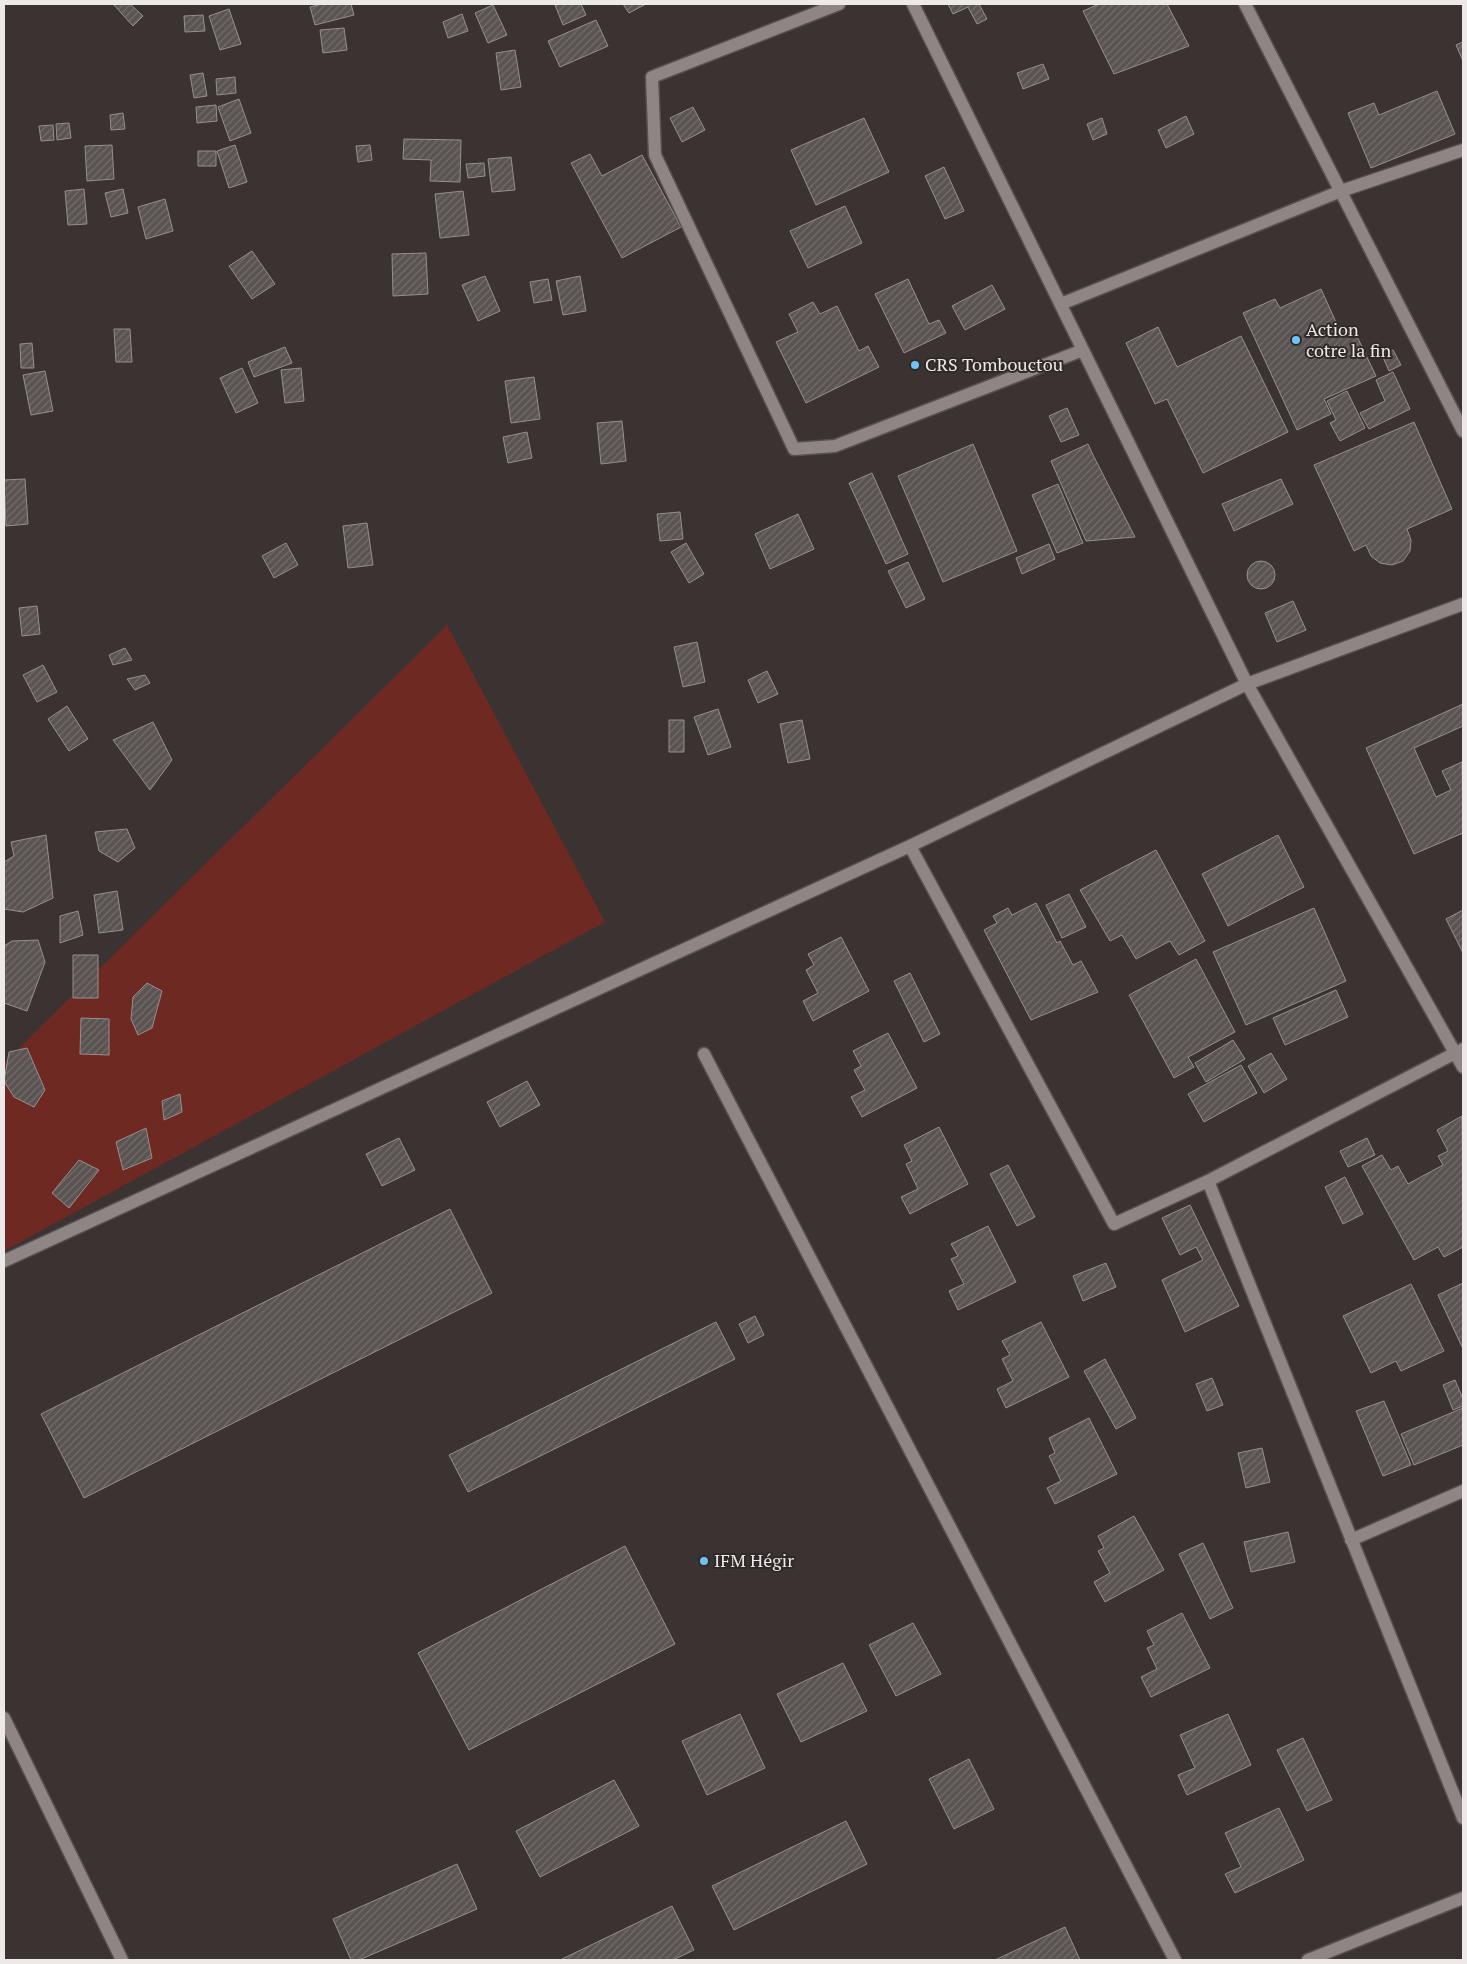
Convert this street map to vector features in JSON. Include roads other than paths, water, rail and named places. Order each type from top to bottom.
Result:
[{"type":"street","points":[[839,4],[652,77],[655,155],[794,448],[835,446],[1083,350]]},
{"type":"street","points":[[913,4],[1247,684],[1459,1051],[1463,1067]]},
{"type":"street","points":[[1245,4],[1463,431]]},
{"type":"street","points":[[1061,304],[1341,191],[1463,150]]},
{"type":"street","points":[[4,1261],[910,846],[1247,684],[1463,604]]},
{"type":"street","points":[[910,846],[1114,1224],[1208,1181],[1459,1051]]},
{"type":"street","points":[[704,1054],[1175,1960]]},
{"type":"street","points":[[1208,1181],[1463,1818]]},
{"type":"street","points":[[1351,1540],[1463,1491]]},
{"type":"street","points":[[4,1718],[122,1960]]},
{"type":"street","points":[[1308,1960],[1463,1898]]},
{"type":"place","name":"Action cotre la fin","points":[[1296,340]]},
{"type":"place","name":"CRS Tombouctou","points":[[915,365]]},
{"type":"place","name":"IFM Hégir","points":[[704,1561]]}]
